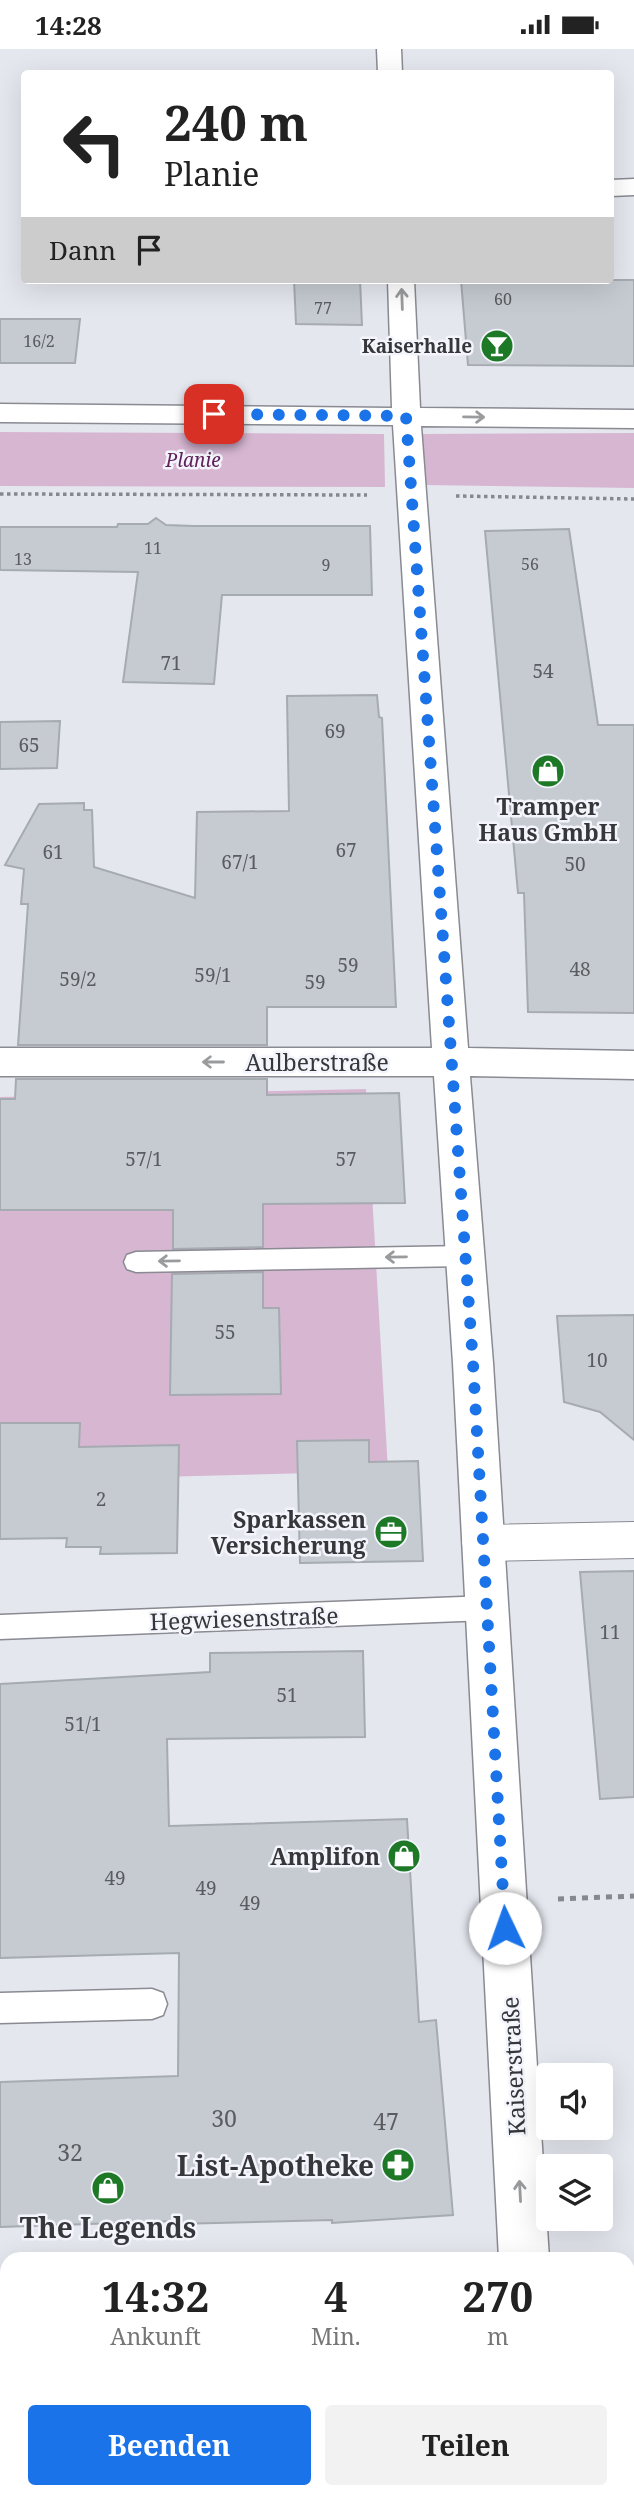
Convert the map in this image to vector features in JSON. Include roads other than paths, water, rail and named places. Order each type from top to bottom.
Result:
[{"type":"street","points":[[389,49],[390,70]]},
{"type":"street","points":[[614,188],[634,187]]},
{"type":"street","name":"Kaiserstraße","points":[[401,284],[410,495],[452,1062],[488,1608],[524,2252]]},
{"type":"street","points":[[0,413],[634,419]]},
{"type":"street","name":"Aulberstraße","points":[[0,1062],[452,1062],[634,1065]]},
{"type":"street","points":[[482,1543],[634,1540]]},
{"type":"lane","points":[[136,1262],[465,1256]]},
{"type":"lane","name":"Hegwiesenstraße","points":[[0,1627],[488,1608]]},
{"type":"lane","points":[[0,2008],[152,2004]]},
{"type":"place","name":"Kaiserhalle","points":[[497,346]]},
{"type":"place","name":"Tramper Haus GmbH","points":[[548,771]]},
{"type":"place","name":"Sparkassen Versicherung","points":[[391,1532]]},
{"type":"place","name":"Amplifon","points":[[404,1856]]},
{"type":"place","name":"List-Apotheke","points":[[398,2165]]},
{"type":"place","name":"The Legends","points":[[108,2188]]},
{"type":"park label","name":"Planie","points":[[193,460]]}]
